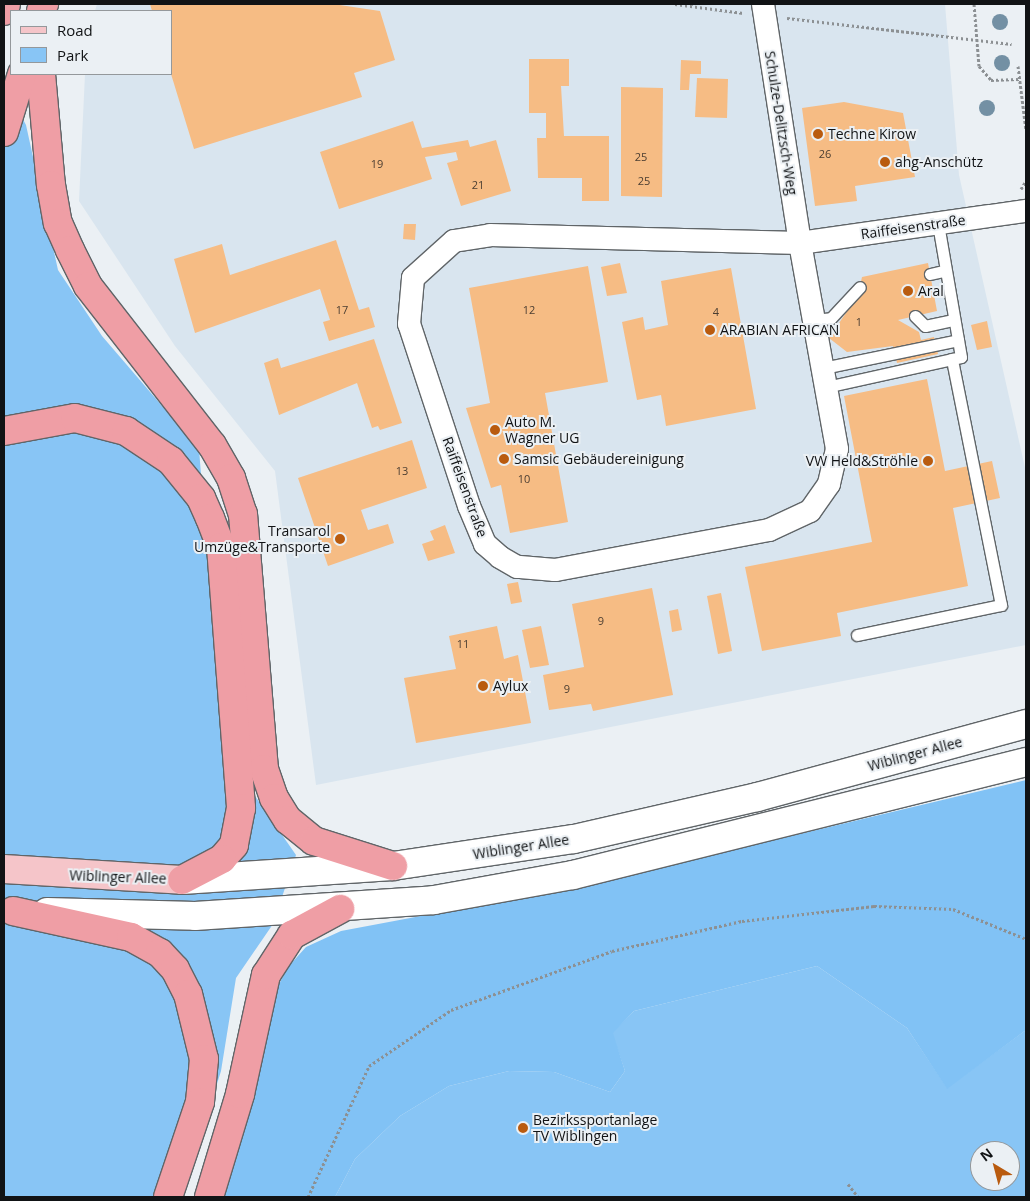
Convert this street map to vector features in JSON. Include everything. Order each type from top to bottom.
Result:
[{"type":"highway","points":[[4,11],[6,4]]},
{"type":"highway","points":[[4,132],[22,75]]},
{"type":"highway","points":[[41,75],[49,177],[58,223],[70,250],[88,286],[212,445],[231,478],[243,514],[264,769],[274,798],[288,820],[314,841],[393,866]]},
{"type":"highway","points":[[4,431],[75,418],[126,431],[172,461],[201,498],[210,518],[221,547],[241,808],[234,845],[222,859],[182,880]]},
{"type":"highway","points":[[209,1197],[240,1094],[266,975],[292,935],[340,909]]},
{"type":"highway","points":[[8,910],[131,937],[160,953],[175,969],[188,994],[204,1059],[200,1102],[168,1197]]},
{"type":"main road","name":"Wiblinger Allee","points":[[4,869],[182,880],[393,866],[574,839],[757,797],[1026,724]]},
{"type":"main road","points":[[8,910],[195,916],[340,909],[434,900],[573,875],[1026,762]]},
{"type":"street","name":"Schulze-Delitzsch-Weg","points":[[764,10],[800,243]]},
{"type":"street","name":"Raiffeisenstraße","points":[[800,243],[825,378],[836,467],[821,498],[792,523],[555,570],[517,567],[485,544],[477,528],[409,324],[413,278],[438,252],[454,241],[472,237],[800,243],[1026,211]]},
{"type":"lane","points":[[825,378],[952,360],[961,357],[943,271],[938,224]]},
{"type":"lane","points":[[930,274],[943,271]]},
{"type":"lane","points":[[813,320],[830,318],[860,287]]},
{"type":"lane","points":[[915,316],[925,326],[953,320]]},
{"type":"lane","points":[[825,378],[958,340]]},
{"type":"lane","points":[[858,635],[1001,605],[952,360]]},
{"type":"path","points":[[675,4],[764,10],[977,42],[1012,44]]},
{"type":"path","points":[[974,4],[979,66],[991,80],[1019,79]]},
{"type":"path","points":[[1018,66],[1026,130]]},
{"type":"path","points":[[308,1197],[369,1066],[451,1010],[612,951],[742,920],[874,906],[953,909],[1026,939]]},
{"type":"path","points":[[848,1184],[858,1197]]},
{"type":"shaded area","points":[[97,4],[945,4],[959,175],[1026,472],[1026,645],[316,785],[275,471],[175,346],[79,201],[85,75],[172,75],[172,10],[95,10]]},
{"type":"shaded area","points":[[1026,780],[1026,1030],[947,1089],[907,1028],[817,966],[634,1011],[613,1033],[625,1071],[610,1092],[554,1072],[509,1071],[449,1086],[400,1116],[355,1159],[335,1197],[222,1197],[267,1007],[288,967],[306,947],[341,931],[581,886]]},
{"type":"green space","points":[[4,83],[26,125],[58,270],[102,336],[199,449],[223,750],[296,855],[273,924],[236,978],[221,1071],[182,1197],[4,1197]]},
{"type":"green space","points":[[817,966],[907,1028],[947,1088],[1026,1030],[1026,1197],[335,1197],[355,1159],[400,1116],[449,1086],[509,1071],[554,1072],[610,1092],[625,1071],[612,1033],[634,1011]]},
{"type":"building","points":[[150,4],[333,4],[380,11],[395,60],[354,73],[362,97],[194,149],[171,75],[172,10],[152,10]]},
{"type":"building","points":[[529,59],[569,59],[569,86],[561,86],[564,136],[609,136],[609,201],[582,201],[582,178],[538,178],[537,138],[546,138],[546,113],[529,113]]},
{"type":"building","points":[[681,60],[701,61],[701,74],[690,74],[689,90],[680,90]]},
{"type":"building","points":[[697,78],[728,79],[727,118],[695,117]]},
{"type":"building","points":[[621,87],[663,88],[662,197],[621,196]]},
{"type":"building","points":[[844,102],[903,113],[915,177],[855,186],[857,201],[815,206],[802,108]]},
{"type":"building","points":[[413,121],[422,148],[468,140],[470,147],[496,140],[511,191],[461,206],[447,163],[458,160],[456,152],[425,157],[432,179],[339,209],[320,152]]},
{"type":"building","points":[[404,224],[416,224],[415,240],[403,239]]},
{"type":"building","points":[[336,240],[359,310],[369,307],[375,327],[329,341],[323,322],[330,320],[320,289],[195,333],[174,259],[222,244],[230,275]]},
{"type":"building","points":[[620,263],[627,293],[607,296],[601,267]]},
{"type":"building","points":[[928,263],[937,311],[898,320],[919,332],[921,340],[934,337],[938,354],[897,363],[893,346],[847,352],[829,338],[858,295],[862,277]]},
{"type":"building","points":[[588,266],[608,382],[545,393],[568,522],[510,533],[501,485],[491,488],[466,408],[490,403],[469,288]]},
{"type":"building","points":[[731,268],[756,409],[666,426],[661,395],[637,400],[622,322],[643,317],[645,330],[668,325],[661,281]]},
{"type":"building","points":[[987,321],[992,347],[977,350],[971,325]]},
{"type":"building","points":[[374,339],[402,423],[380,430],[378,426],[372,428],[357,383],[279,415],[264,363],[278,358],[281,368]]},
{"type":"building","points":[[927,379],[945,471],[992,461],[1000,498],[953,508],[968,586],[837,613],[841,636],[762,651],[745,567],[872,542],[844,396]]},
{"type":"building","points":[[412,440],[427,488],[361,510],[368,530],[388,524],[394,543],[328,566],[298,478]]},
{"type":"building","points":[[445,525],[455,553],[428,561],[422,544],[434,540],[430,531]]},
{"type":"building","points":[[518,582],[522,602],[511,604],[507,584]]},
{"type":"building","points":[[652,588],[673,695],[593,711],[591,704],[549,710],[543,675],[584,667],[572,604]]},
{"type":"building","points":[[721,593],[732,651],[718,654],[707,596]]},
{"type":"building","points":[[678,609],[682,630],[672,632],[669,611]]},
{"type":"building","points":[[497,626],[504,659],[518,655],[531,723],[416,743],[404,678],[456,669],[449,636]]},
{"type":"building","points":[[541,626],[549,665],[530,668],[522,630]]},
{"type":"place","name":"Techne Kirow","points":[[818,134]]},
{"type":"place","name":"ahg-Anschütz","points":[[885,162]]},
{"type":"place","name":"Aral","points":[[908,291]]},
{"type":"place","name":"ARABIAN AFRICAN","points":[[710,330]]},
{"type":"place","name":"Auto M. Wagner UG","points":[[495,430]]},
{"type":"place","name":"Samsic Gebäudereinigung","points":[[504,459]]},
{"type":"place","name":"VW Held&Ströhle","points":[[928,461]]},
{"type":"place","name":"Transarol Umzüge&Transporte","points":[[340,539]]},
{"type":"place","name":"Aylux","points":[[483,686]]},
{"type":"place","name":"Bezirkssportanlage TV Wiblingen","points":[[523,1128]]}]
